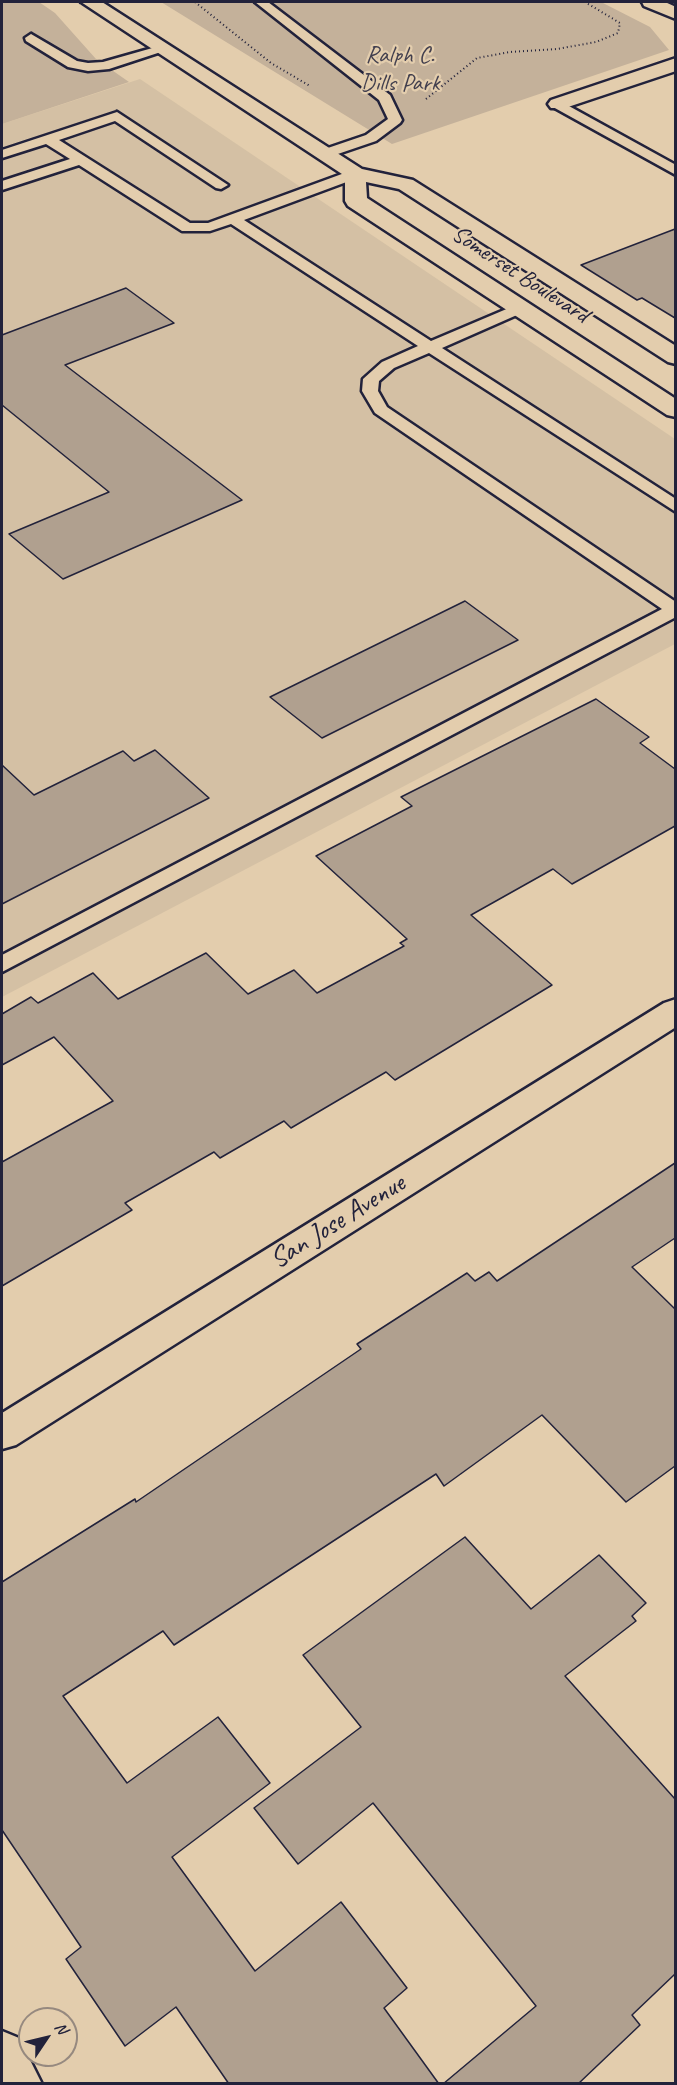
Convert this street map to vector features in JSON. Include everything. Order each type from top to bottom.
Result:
[{"type":"main road","name":"Somerset Boulevard","points":[[90,2],[355,174],[406,184],[675,357]]},
{"type":"main road","points":[[651,2],[675,14]]},
{"type":"main road","points":[[558,104],[675,64]]},
{"type":"main road","name":"Somerset Boulevard","points":[[355,174],[356,201],[675,410]]},
{"type":"main road","name":"San Jose Avenue","points":[[2,1433],[675,1011]]},
{"type":"main road","points":[[2,2055],[18,2084]]},
{"type":"lane","points":[[261,2],[385,98],[395,120],[370,138],[324,154]]},
{"type":"lane","points":[[31,38],[73,64],[88,67],[104,66],[163,49]]},
{"type":"lane","points":[[558,104],[675,171]]},
{"type":"lane","points":[[2,154],[117,116],[221,185]]},
{"type":"lane","points":[[48,139],[187,228],[210,227],[355,174]]},
{"type":"lane","points":[[2,186],[81,160]]},
{"type":"lane","points":[[233,219],[675,507]]},
{"type":"lane","points":[[2,964],[675,609],[381,410],[370,391],[371,379],[388,365],[521,308]]},
{"type":"path","points":[[195,2],[271,63],[316,88]]},
{"type":"path","points":[[390,108],[400,108],[431,97],[449,83],[464,66],[477,58],[510,52],[557,49],[596,42],[618,33],[620,23],[585,2]]},
{"type":"shaded area","points":[[140,79],[675,439],[675,644],[2,997],[2,124]]},
{"type":"green space","points":[[2,2],[39,2],[55,13],[96,59],[129,82],[2,124]]},
{"type":"green space","name":"Ralph C. Dills Park","points":[[161,2],[601,2],[650,27],[669,50],[392,144]]},
{"type":"building","points":[[675,229],[675,318],[642,298],[637,300],[581,265]]},
{"type":"building","points":[[126,288],[174,323],[65,365],[242,500],[63,579],[9,534],[109,492],[2,405],[2,335]]},
{"type":"building","points":[[465,601],[518,640],[322,738],[270,697]]},
{"type":"building","points":[[596,699],[649,737],[640,743],[675,769],[675,826],[572,884],[553,869],[471,915],[552,985],[395,1080],[386,1072],[291,1128],[284,1121],[220,1158],[214,1152],[125,1203],[132,1210],[2,1286],[2,1162],[113,1101],[54,1037],[2,1065],[2,1014],[31,997],[38,1003],[93,973],[118,999],[206,953],[248,994],[294,970],[317,993],[404,946],[400,943],[407,939],[316,856],[412,806],[401,797]]},
{"type":"building","points":[[155,750],[209,798],[2,904],[2,765],[34,795],[123,751],[134,761]]},
{"type":"building","points":[[675,1163],[675,1238],[632,1267],[675,1309],[675,1466],[626,1502],[542,1415],[444,1486],[436,1474],[174,1645],[163,1631],[63,1696],[127,1783],[218,1717],[270,1783],[172,1857],[255,1971],[341,1902],[407,1988],[384,2008],[439,2084],[229,2084],[176,2007],[125,2046],[66,1959],[81,1947],[2,1830],[2,1582],[135,1499],[136,1502],[361,1349],[357,1344],[467,1273],[475,1281],[489,1272],[497,1281]]},
{"type":"building","points":[[465,1537],[531,1609],[599,1555],[646,1603],[632,1616],[636,1621],[565,1676],[675,1799],[675,1974],[632,2015],[640,2025],[578,2084],[443,2084],[536,2006],[373,1803],[298,1864],[254,1808],[361,1727],[303,1655]]}]
